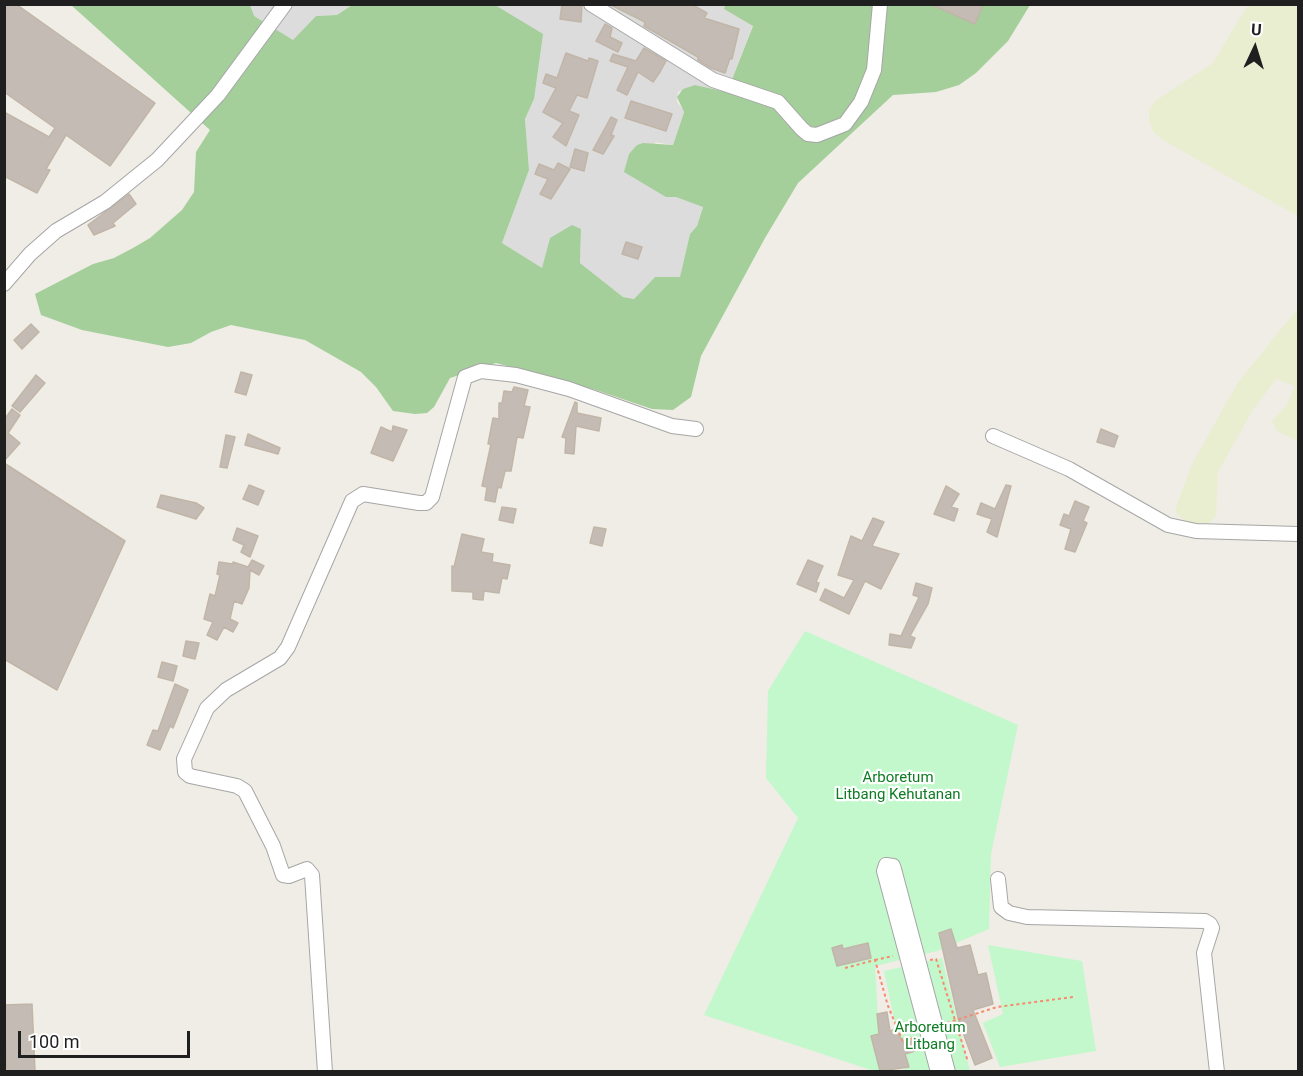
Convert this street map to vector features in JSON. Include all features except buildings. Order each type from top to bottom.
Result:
[{"type":"street","points":[[4,284],[30,254],[56,231],[105,202],[157,160],[218,95],[285,4]]},
{"type":"street","points":[[591,4],[713,80],[778,102],[808,134],[817,135],[837,129],[858,109],[874,70],[880,4]]},
{"type":"street","points":[[326,1071],[312,875],[307,868],[289,876],[283,874],[273,846],[245,791],[237,786],[184,772],[184,759],[207,708],[226,690],[280,658],[288,647],[352,501],[363,494],[419,503],[426,503],[432,497],[465,377],[481,371],[516,375],[568,389],[672,426],[696,429]]},
{"type":"street","points":[[993,436],[1069,469],[1168,525],[1196,531],[1299,534]]},
{"type":"street","points":[[911,957],[894,869],[890,865],[885,867],[884,871],[932,1030],[948,1071]]},
{"type":"street","points":[[998,879],[1001,907],[1009,913],[1027,917],[1205,921],[1210,924],[1212,928],[1203,953],[1216,1071]]},
{"type":"street","points":[[932,1030],[938,1071]]},
{"type":"path","points":[[845,968],[875,960],[911,957]]},
{"type":"path","points":[[936,959],[957,1020],[968,1062]]},
{"type":"path","points":[[875,960],[888,1006],[903,1042],[997,1007],[1073,997]]},
{"type":"shaded area","points":[[250,5],[352,5],[337,15],[316,16],[293,40],[253,16]]},
{"type":"shaded area","points":[[495,5],[725,5],[724,9],[753,25],[727,92],[695,85],[678,92],[677,102],[684,111],[673,145],[655,142],[666,197],[676,197],[703,206],[697,226],[690,234],[680,278],[655,277],[634,299],[623,297],[580,263],[581,230],[550,238],[542,269],[502,243],[529,170],[525,119],[534,99]]},
{"type":"green space","points":[[71,5],[250,5],[254,16],[293,40],[316,16],[337,15],[352,5],[495,5],[543,34],[534,99],[525,119],[529,170],[502,243],[542,268],[550,238],[572,225],[581,229],[580,263],[623,297],[634,299],[655,277],[680,277],[690,234],[697,226],[703,207],[676,197],[666,197],[624,172],[629,154],[637,145],[643,143],[673,145],[684,112],[677,97],[683,89],[695,85],[727,92],[753,26],[724,9],[725,5],[1030,5],[1008,41],[976,73],[959,85],[936,92],[893,95],[798,183],[765,238],[701,356],[691,397],[673,410],[652,409],[596,390],[496,363],[450,378],[434,407],[427,413],[415,414],[393,411],[376,387],[361,372],[305,340],[231,325],[211,332],[191,343],[168,347],[82,330],[41,315],[35,294],[93,264],[114,258],[133,248],[150,238],[182,210],[194,192],[196,152],[210,130]]},
{"type":"green space","points":[[1248,5],[1298,5],[1298,216],[1161,139],[1153,131],[1149,120],[1149,109],[1155,101],[1213,63]]},
{"type":"green space","points":[[1298,308],[1298,441],[1277,431],[1272,421],[1287,405],[1295,386],[1276,379],[1252,411],[1218,472],[1216,516],[1209,523],[1186,523],[1175,511],[1191,466],[1237,384]]},
{"type":"green space","name":"Arboretum Litbang Kehutanan","points":[[805,631],[1018,725],[991,854],[989,929],[937,951],[875,966],[881,1071],[874,1071],[704,1015],[798,818],[766,778],[768,691]]},
{"type":"green space","points":[[988,945],[1082,961],[1096,1051],[1000,1067],[983,1023],[1003,1014]]},
{"type":"green space","name":"Arboretum Litbang","points":[[942,958],[970,1071],[905,1071],[884,971]]}]
